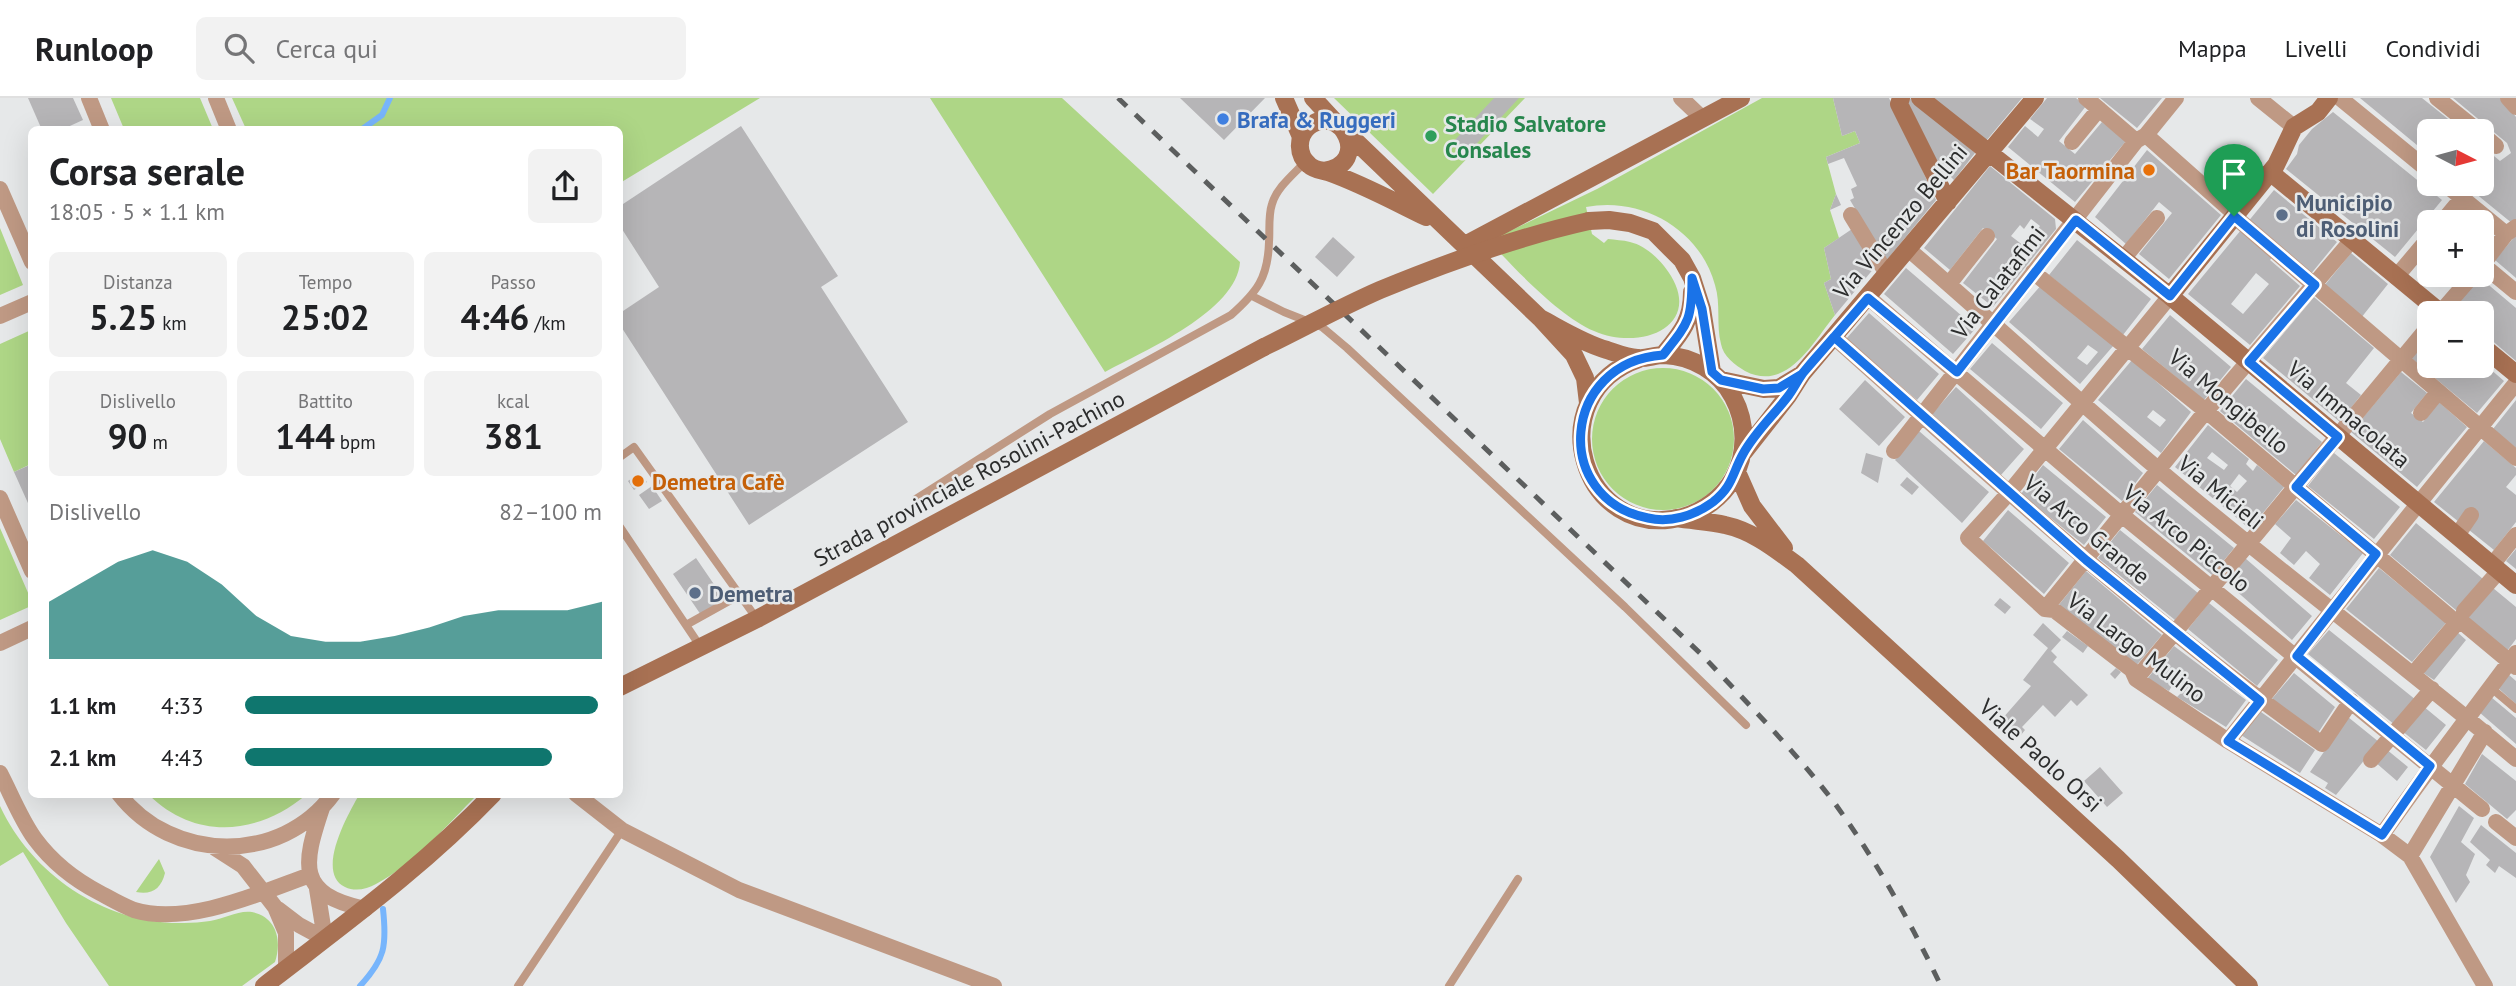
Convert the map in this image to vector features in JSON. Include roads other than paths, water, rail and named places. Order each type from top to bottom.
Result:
[{"type":"main road","points":[[1284,98],[1301,138],[1301,155],[1310,167],[1358,183],[1444,226]]},
{"type":"main road","points":[[1313,98],[1540,318],[1574,355],[1585,378],[1588,402]]},
{"type":"main road","points":[[1465,245],[1741,98]]},
{"type":"main road","points":[[1901,98],[1899,104],[1948,201]]},
{"type":"main road","name":"Via Immacolata","points":[[1920,98],[2170,296],[2516,585]]},
{"type":"main road","name":"Via Vincenzo Bellini","points":[[1739,463],[1761,428],[1788,396],[1802,374],[2035,98]]},
{"type":"main road","points":[[2170,296],[2233,217],[2275,176],[2276,165],[2294,127],[2338,99]]},
{"type":"main road","points":[[1301,138],[1310,125],[1317,122],[1332,122],[1342,128],[1349,146],[1344,161],[1339,166],[1324,171]]},
{"type":"main road","points":[[2275,176],[2426,301]]},
{"type":"main road","name":"Strada provinciale Rosolini-Pachino","points":[[623,685],[757,619],[1264,347],[1378,292],[1441,266],[1537,234],[1589,221],[1630,223],[1653,231],[1682,260],[1692,278],[1702,309],[1716,376]]},
{"type":"main road","points":[[1663,355],[1684,328],[1691,313],[1692,278]]},
{"type":"main road","points":[[1540,318],[1604,349],[1639,359]]},
{"type":"main road","points":[[1797,565],[1762,539],[1726,525],[1654,519],[1632,514],[1613,503],[1597,487],[1586,468],[1581,446],[1581,424],[1588,402],[1597,388],[1609,375],[1639,359],[1663,355],[1689,360],[1716,376],[1745,386],[1779,388],[1802,374]]},
{"type":"main road","points":[[2494,356],[2516,374]]},
{"type":"main road","points":[[1676,519],[1712,503],[1722,494],[1739,463],[1744,435],[1741,415],[1733,396],[1716,376]]},
{"type":"main road","points":[[1739,463],[1752,506],[1797,565]]},
{"type":"main road","name":"Viale Paolo Orsi","points":[[1797,565],[2118,859],[2249,986]]},
{"type":"main road","points":[[264,986],[398,884],[489,798]]},
{"type":"street","points":[[89,98],[100,126]]},
{"type":"street","points":[[216,98],[227,126]]},
{"type":"street","points":[[1681,98],[1702,118]]},
{"type":"street","name":"Via Calatafimi","points":[[1894,450],[2033,272],[2176,98]]},
{"type":"street","points":[[2258,98],[2294,127]]},
{"type":"street","points":[[2437,98],[2463,119]]},
{"type":"street","points":[[2338,99],[2417,162]]},
{"type":"street","points":[[2072,142],[2093,103],[2141,138],[2516,458]]},
{"type":"street","points":[[0,189],[28,253]]},
{"type":"street","points":[[2460,196],[2511,231],[2494,250]]},
{"type":"street","points":[[2452,210],[2462,198]]},
{"type":"street","points":[[1851,215],[1887,274]]},
{"type":"street","points":[[2123,259],[2157,218]]},
{"type":"street","points":[[1949,284],[1987,236]]},
{"type":"street","points":[[2045,609],[2206,411],[2352,240]]},
{"type":"street","name":"Via Micieli","points":[[1908,249],[2159,470],[2516,758]]},
{"type":"street","points":[[2391,272],[2417,249]]},
{"type":"street","name":"Via Mongibello","points":[[2033,272],[2128,346],[2376,554],[2514,661]]},
{"type":"street","points":[[2494,274],[2516,292]]},
{"type":"street","points":[[2450,301],[2463,287]]},
{"type":"street","points":[[2008,494],[2170,296]]},
{"type":"street","name":"Via Arco Piccolo","points":[[1868,298],[2123,516],[2482,809]]},
{"type":"street","points":[[0,316],[28,304]]},
{"type":"street","name":"Via Arco Grande","points":[[1834,337],[2008,494],[2260,701],[2322,744],[2351,701]]},
{"type":"street","points":[[2136,679],[2417,340]]},
{"type":"street","points":[[2228,741],[2516,383]]},
{"type":"street","points":[[2421,413],[2438,392]]},
{"type":"street","name":"Via Largo Mulino","points":[[2008,494],[1968,538],[2045,609],[2054,610],[2132,670],[2136,679],[2228,741],[2382,835],[2410,856],[2486,986]]},
{"type":"street","points":[[0,498],[28,562]]},
{"type":"street","points":[[2458,534],[2471,515]]},
{"type":"street","points":[[2419,667],[2462,622],[2516,535]]},
{"type":"street","points":[[0,643],[28,630]]},
{"type":"street","points":[[2382,835],[2430,766],[2490,687],[2514,661]]},
{"type":"street","points":[[2371,760],[2432,689]]},
{"type":"street","points":[[2410,856],[2485,732]]},
{"type":"street","points":[[0,773],[33,837],[51,859],[82,884],[134,910],[164,913],[194,911],[262,892],[314,882]]},
{"type":"street","points":[[123,798],[151,824],[175,838],[213,847],[251,845],[272,840],[291,831],[328,801]]},
{"type":"street","points":[[581,798],[622,830],[739,890],[994,986]]},
{"type":"street","points":[[326,939],[309,855],[312,839],[328,801]]},
{"type":"street","points":[[2496,822],[2515,836]]},
{"type":"street","points":[[213,847],[243,866],[275,907],[299,925],[326,939]]},
{"type":"street","points":[[314,882],[341,904],[365,909]]},
{"type":"street","points":[[275,907],[286,933],[286,969]]},
{"type":"lane","points":[[916,499],[1050,414],[1231,315],[1252,296],[1262,282],[1272,204],[1282,186],[1305,162]]},
{"type":"lane","points":[[1252,296],[1322,327],[1625,607],[1746,725]]},
{"type":"lane","points":[[623,455],[634,447],[757,619]]},
{"type":"lane","points":[[623,531],[701,646]]},
{"type":"lane","points":[[687,625],[740,595]]},
{"type":"lane","points":[[2490,687],[2516,709]]},
{"type":"lane","points":[[519,986],[622,830]]},
{"type":"lane","points":[[1448,986],[1518,879]]},
{"type":"waterway","points":[[367,126],[382,115],[390,98]]},
{"type":"waterway","points":[[360,986],[375,968],[382,951],[385,933],[383,909]]},
{"type":"railway","points":[[1118,98],[1703,656],[1772,729],[1836,805],[1865,848],[1905,916],[1941,986]]},
{"type":"place","name":"Brafa & Ruggeri","points":[[1223,119]]},
{"type":"place","name":"Stadio Salvatore Consales","points":[[1431,136]]},
{"type":"place","name":"Bar Taormina","points":[[2149,170]]},
{"type":"place","name":"Municipio di Rosolini","points":[[2282,215]]},
{"type":"place","name":"Demetra Cafè","points":[[638,481]]},
{"type":"place","name":"Demetra","points":[[695,593]]}]
